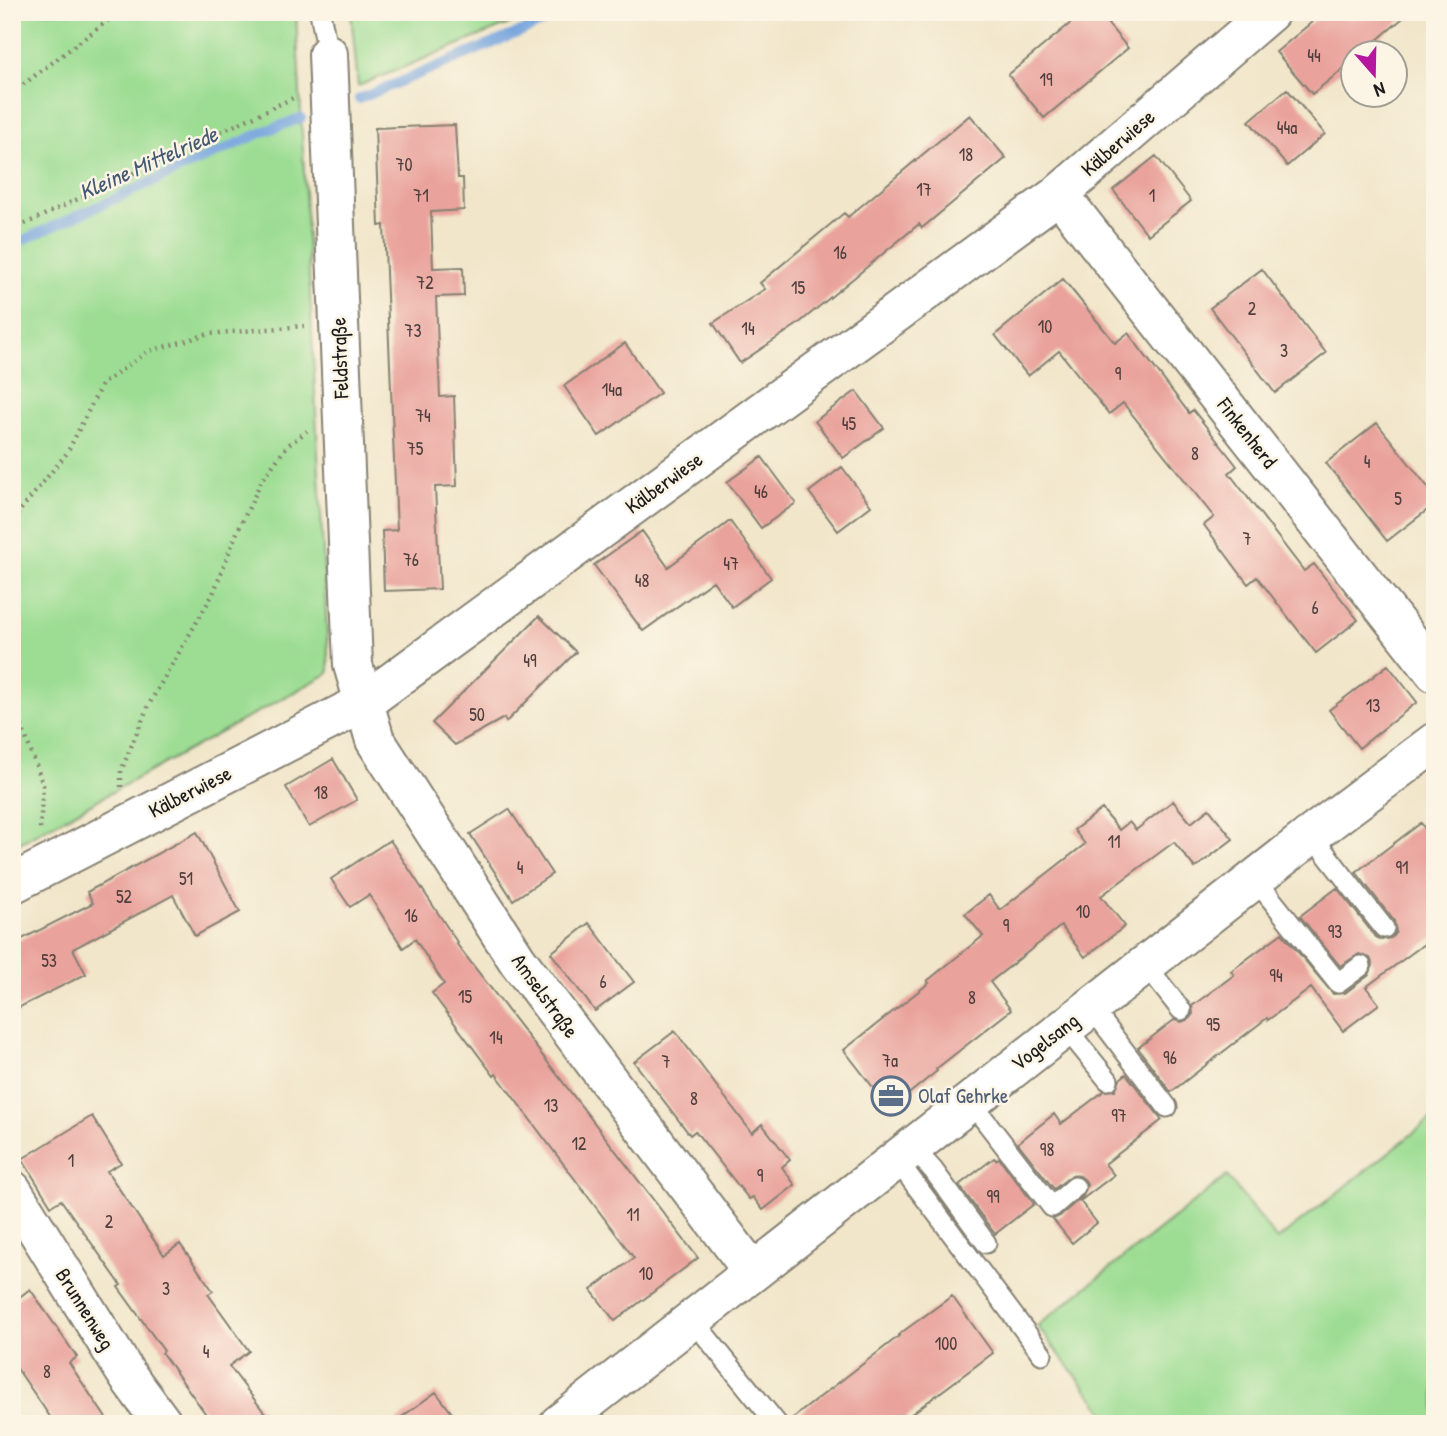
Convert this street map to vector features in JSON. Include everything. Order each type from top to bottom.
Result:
[{"type":"street","name":"Kälberwiese","points":[[12,884],[363,704],[1059,194],[1269,12]]},
{"type":"street","name":"Feldstraße","points":[[328,54],[353,665],[363,704]]},
{"type":"street","name":"Finkenherd","points":[[1059,194],[1435,673]]},
{"type":"street","name":"Amselstraße","points":[[363,704],[375,740],[518,961],[753,1272]]},
{"type":"street","name":"Vogelsang","points":[[559,1424],[1311,835],[1431,754]]},
{"type":"street","name":"Brunnenweg","points":[[12,1190],[127,1376],[163,1424]]},
{"type":"lane","name":"Feldstraße","points":[[320,12],[328,54]]},
{"type":"lane","points":[[1311,835],[1384,928]]},
{"type":"lane","points":[[1255,879],[1338,983],[1361,967]]},
{"type":"lane","points":[[1145,964],[1181,1010]]},
{"type":"lane","points":[[1078,1017],[1108,1080]]},
{"type":"lane","points":[[1078,1017],[1167,1107]]},
{"type":"lane","points":[[970,1101],[1052,1206],[1075,1187]]},
{"type":"lane","points":[[904,1153],[933,1170],[986,1243]]},
{"type":"lane","points":[[904,1153],[1042,1354]]},
{"type":"lane","points":[[692,1320],[777,1424]]},
{"type":"path","points":[[12,93],[119,12]]},
{"type":"path","points":[[12,230],[300,95]]},
{"type":"path","points":[[12,544],[18,513],[67,453],[102,384],[147,352],[208,334],[310,325]]},
{"type":"path","points":[[122,799],[121,771],[148,706],[213,594],[235,537],[261,482],[288,446],[317,423]]},
{"type":"path","points":[[12,699],[43,785],[40,833]]},
{"type":"green space","points":[[12,12],[296,12],[329,673],[12,847]]},
{"type":"green space","points":[[351,12],[538,12],[358,86]]},
{"type":"green space","points":[[1435,1116],[1435,1424],[1114,1424],[1037,1326],[1227,1176],[1277,1240]]},
{"type":"building","points":[[1084,12],[1098,12],[1128,48],[1044,118],[1008,75]]},
{"type":"building","points":[[1324,12],[1410,12],[1379,38],[1338,38],[1338,73],[1312,94],[1276,52]]},
{"type":"building","points":[[1287,89],[1325,134],[1287,166],[1249,121]]},
{"type":"building","points":[[970,115],[1006,158],[922,228],[919,224],[798,324],[740,363],[713,323],[765,289],[760,283],[844,213],[848,217]]},
{"type":"building","points":[[455,125],[458,178],[463,178],[464,210],[431,212],[433,268],[463,267],[464,296],[436,297],[440,397],[454,396],[457,486],[435,487],[440,589],[384,591],[382,531],[397,530],[384,225],[379,226],[375,128]]},
{"type":"building","points":[[1156,156],[1191,201],[1148,235],[1113,190]]},
{"type":"building","points":[[1262,269],[1326,353],[1275,393],[1210,308]]},
{"type":"building","points":[[1063,279],[1115,343],[1128,333],[1189,413],[1193,410],[1237,466],[1229,473],[1304,571],[1314,564],[1358,620],[1316,653],[1257,577],[1248,584],[1204,525],[1214,517],[1123,403],[1109,414],[1059,351],[1028,376],[995,335]]},
{"type":"building","points":[[625,343],[660,393],[599,436],[564,386]]},
{"type":"building","points":[[856,391],[884,428],[843,458],[815,421]]},
{"type":"building","points":[[1377,423],[1435,496],[1435,504],[1387,541],[1326,463]]},
{"type":"building","points":[[762,457],[796,503],[761,528],[727,482]]},
{"type":"building","points":[[842,467],[871,506],[838,531],[809,492]]},
{"type":"building","points":[[730,521],[771,578],[732,607],[713,581],[643,631],[594,565],[642,531],[668,567]]},
{"type":"building","points":[[539,616],[576,652],[506,722],[504,718],[455,745],[432,723]]},
{"type":"building","points":[[1388,665],[1417,702],[1359,748],[1329,710]]},
{"type":"building","points":[[333,759],[357,800],[309,827],[286,787]]},
{"type":"building","points":[[1173,801],[1191,823],[1209,809],[1233,839],[1195,868],[1174,842],[1101,896],[1125,926],[1085,957],[1061,926],[990,982],[1011,1010],[890,1109],[844,1050],[983,936],[965,914],[989,895],[1000,910],[1085,844],[1074,830],[1102,809],[1119,830],[1129,822],[1136,830]]},
{"type":"building","points":[[509,809],[552,874],[513,900],[470,834]]},
{"type":"building","points":[[1421,823],[1435,842],[1435,936],[1366,987],[1379,1004],[1343,1031],[1311,988],[1268,1020],[1267,1018],[1171,1092],[1138,1048],[1174,1020],[1182,1022],[1189,1019],[1193,1014],[1192,1006],[1234,975],[1231,971],[1282,933],[1333,994],[1345,993],[1369,975],[1373,965],[1370,958],[1359,954],[1340,966],[1300,916],[1337,888],[1375,936],[1380,940],[1391,938],[1396,932],[1394,921],[1356,872]]},
{"type":"building","points":[[197,832],[240,912],[195,936],[173,895],[73,949],[86,974],[12,1011],[12,944],[93,903],[87,892]]},
{"type":"building","points":[[390,840],[456,943],[698,1258],[615,1321],[591,1290],[634,1258],[432,993],[444,984],[415,939],[403,948],[369,895],[350,907],[331,879]]},
{"type":"building","points":[[589,923],[634,982],[595,1011],[551,953]]},
{"type":"building","points":[[675,1031],[752,1133],[762,1124],[790,1160],[782,1167],[795,1185],[763,1210],[753,1197],[749,1199],[695,1131],[690,1135],[634,1062]]},
{"type":"building","points":[[1126,1074],[1162,1120],[1105,1164],[1114,1175],[1080,1201],[1097,1223],[1072,1243],[1053,1219],[1083,1196],[1087,1185],[1085,1180],[1072,1175],[1054,1189],[1018,1143],[1054,1114],[1061,1124],[1104,1091],[1115,1090],[1120,1079]]},
{"type":"building","points":[[92,1116],[121,1163],[107,1171],[164,1255],[180,1244],[213,1291],[208,1294],[249,1351],[229,1366],[273,1424],[213,1424],[162,1353],[164,1351],[118,1287],[121,1285],[61,1200],[51,1206],[22,1159]]},
{"type":"building","points":[[994,1158],[999,1158],[1034,1204],[995,1234],[959,1185]]},
{"type":"building","points":[[30,1289],[77,1357],[69,1363],[110,1424],[55,1424],[12,1361],[12,1303]]},
{"type":"building","points":[[952,1296],[993,1353],[898,1424],[789,1424],[789,1421],[898,1335]]},
{"type":"building","points":[[436,1392],[460,1424],[392,1424]]},
{"type":"waterway","name":"Kleine Mittelriede","points":[[359,99],[568,12]]},
{"type":"waterway","name":"Kleine Mittelriede","points":[[12,245],[263,132],[301,118]]},
{"type":"place","name":"Olaf Gehrke","points":[[891,1096]]}]
